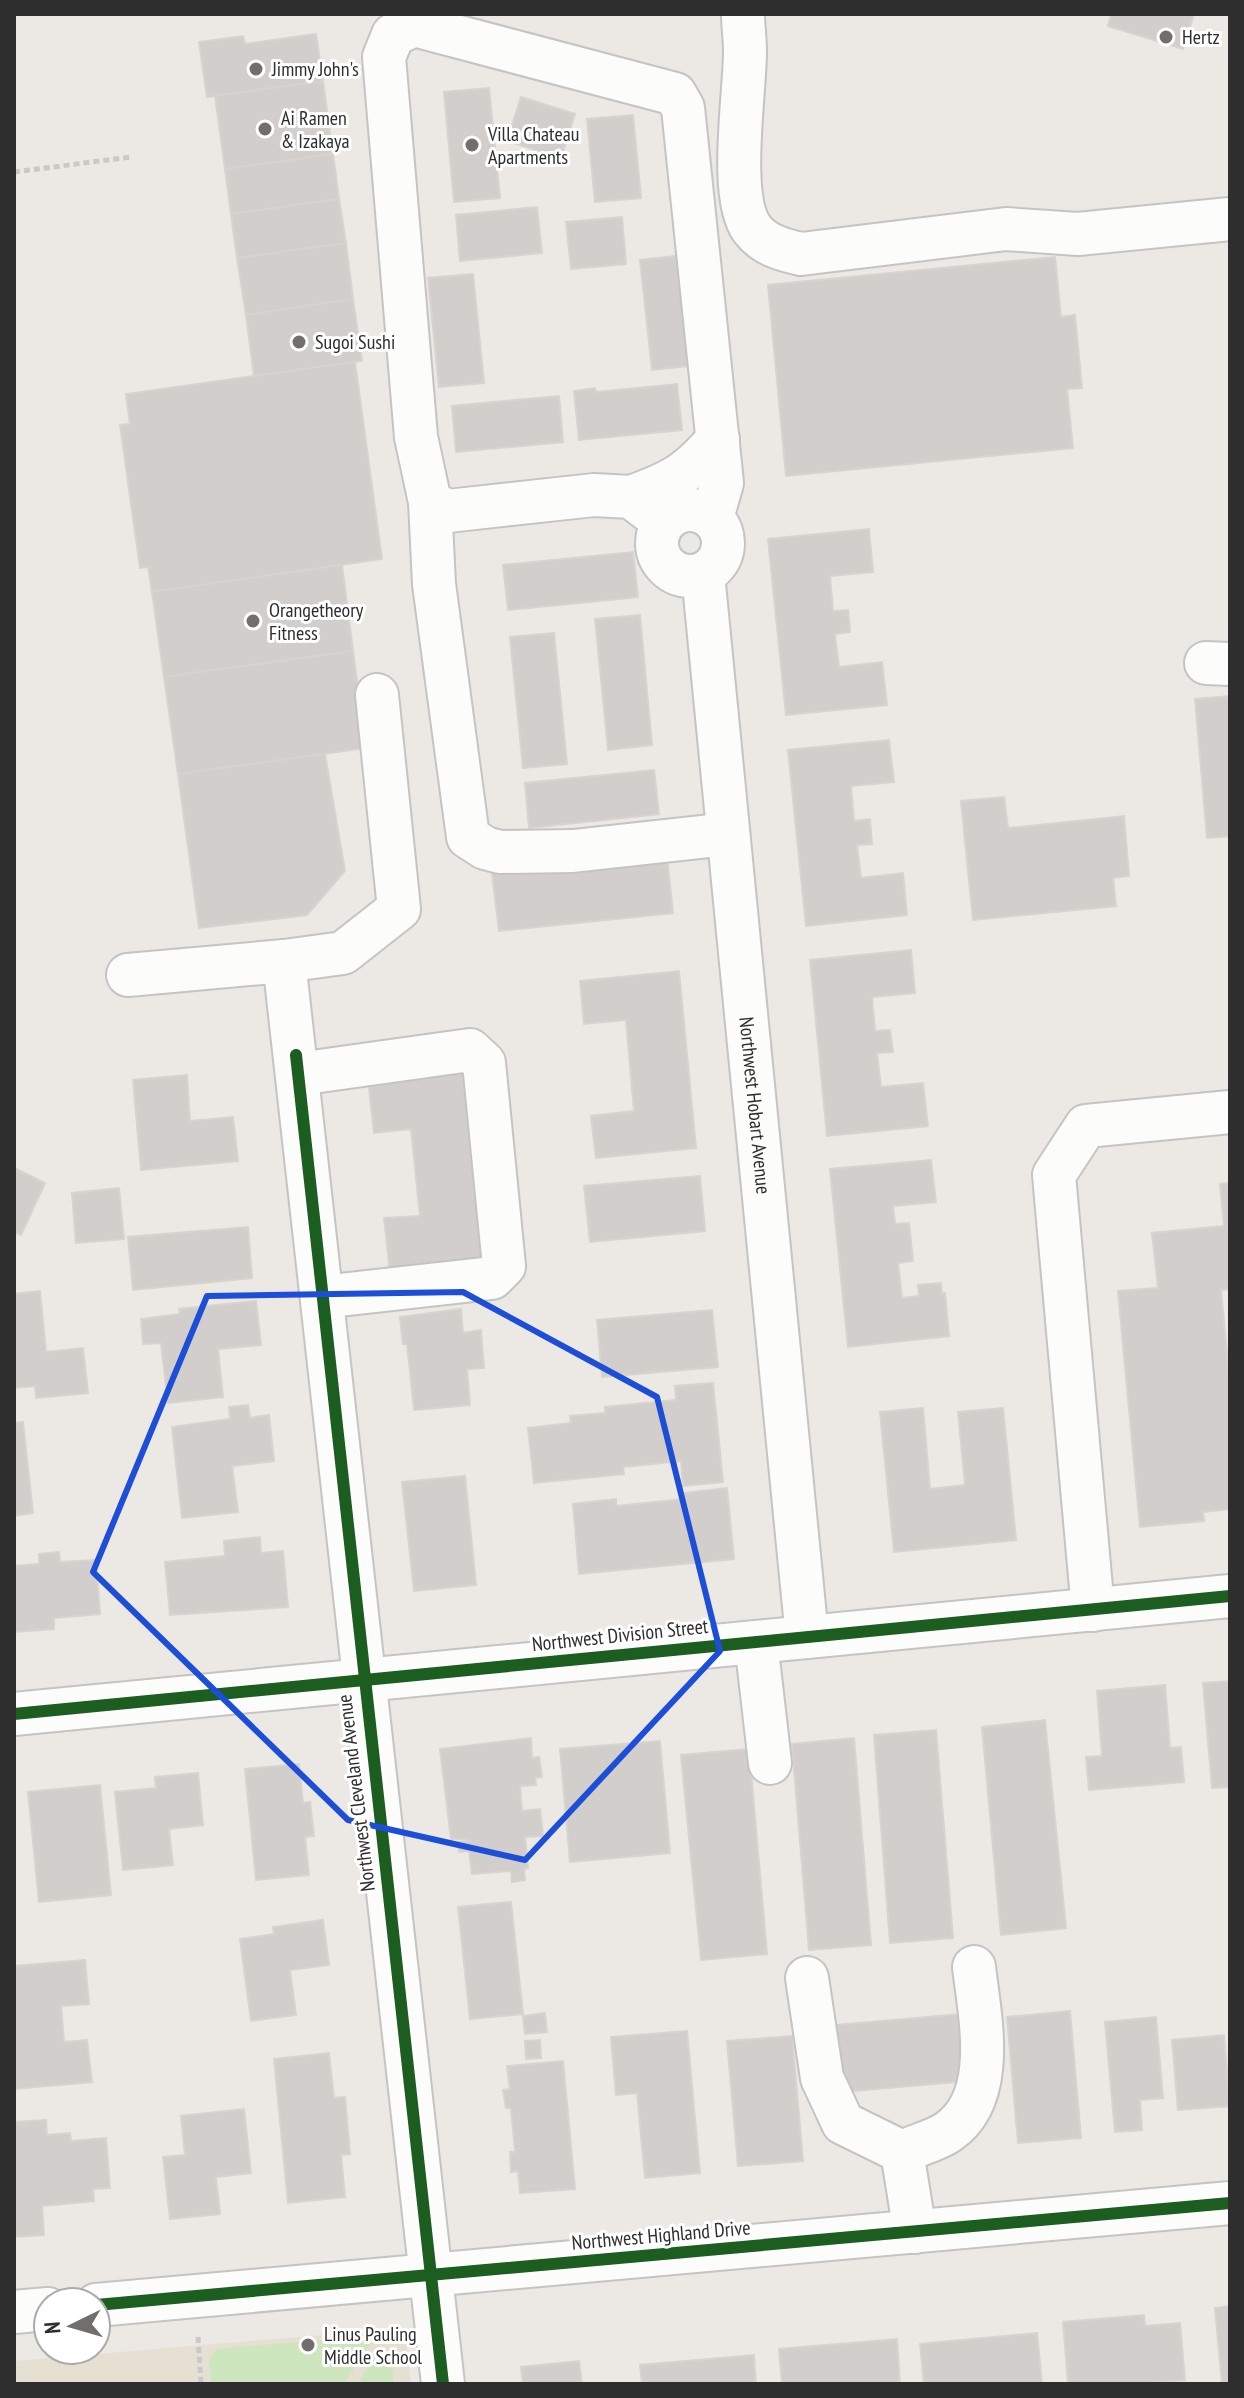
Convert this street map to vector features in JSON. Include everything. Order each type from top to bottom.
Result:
[{"type":"street","points":[[752,20],[742,203],[753,229],[773,247],[801,254],[1006,229],[1078,234],[1230,219]]},
{"type":"street","points":[[712,518],[722,483],[683,108],[675,94],[414,25],[393,35],[384,57],[416,437],[430,502],[434,584],[468,837],[485,848],[500,852],[529,852],[573,851],[728,834]]},
{"type":"street","points":[[430,502],[448,511],[594,495],[631,497],[662,486],[694,467],[718,439]]},
{"type":"street","points":[[631,497],[664,522]]},
{"type":"street","points":[[692,510],[712,518],[719,527],[723,549],[712,568],[703,574],[681,575],[663,563],[657,543],[664,522],[672,515],[692,510]]},
{"type":"street","name":"Northwest Hobart Avenue","points":[[703,574],[807,1637]]},
{"type":"street","points":[[128,975],[343,953],[399,909],[377,695]]},
{"type":"street","name":"Northwest Cleveland Avenue","points":[[284,961],[443,2384]]},
{"type":"street","points":[[297,1064],[470,1050],[484,1063],[504,1266],[492,1278],[322,1297]]},
{"type":"street","points":[[1093,1610],[1054,1175],[1086,1126],[1230,1112]]},
{"type":"street","name":"Northwest Division Street","points":[[14,1714],[1230,1596]]},
{"type":"street","points":[[756,1642],[770,1763]]},
{"type":"street","points":[[807,1978],[822,2078],[843,2123],[902,2152],[949,2132],[974,2104],[984,2051],[974,1967]]},
{"type":"street","points":[[902,2152],[915,2232]]},
{"type":"street","name":"Northwest Highland Drive","points":[[112,2304],[1230,2203]]},
{"type":"path","points":[[14,172],[131,157]]},
{"type":"highlighted area","points":[[463,1292],[657,1397],[720,1651],[525,1860],[348,1820],[93,1572],[207,1296]]},
{"type":"shaded area","name":"Linus Pauling Middle School","points":[[405,2328],[411,2384],[14,2384],[14,2361],[32,2359],[32,2366],[112,2366],[112,2353]]},
{"type":"green space","points":[[371,2338],[370,2344],[344,2384],[211,2384],[209,2359],[217,2349]]},
{"type":"green space","points":[[382,2353],[391,2357],[394,2384],[357,2384],[375,2357]]},
{"type":"building","name":"Hertz","points":[[1111,14],[1194,14],[1183,49],[1108,26]]},
{"type":"building","points":[[316,34],[323,81],[207,97],[199,42],[243,36],[245,44]]},
{"type":"building","points":[[323,81],[333,154],[225,169],[215,96]]},
{"type":"building","name":"Villa Chateau Apartments","points":[[489,88],[500,198],[454,202],[444,92]]},
{"type":"building","points":[[521,97],[575,114],[561,158],[507,141]]},
{"type":"building","points":[[633,115],[641,198],[595,202],[587,119]]},
{"type":"building","points":[[333,154],[339,199],[231,214],[225,169]]},
{"type":"building","points":[[339,199],[346,243],[237,258],[231,214]]},
{"type":"building","points":[[537,207],[542,253],[460,261],[456,215]]},
{"type":"building","points":[[622,217],[626,264],[571,269],[566,222]]},
{"type":"building","points":[[346,243],[353,299],[246,315],[237,258]]},
{"type":"building","points":[[685,255],[697,365],[652,370],[640,260]]},
{"type":"building","points":[[1055,257],[1061,317],[1075,315],[1082,388],[1067,389],[1073,448],[786,476],[768,285]]},
{"type":"building","points":[[473,274],[484,383],[439,387],[428,278]]},
{"type":"building","points":[[353,299],[362,361],[254,376],[246,315]]},
{"type":"building","points":[[355,362],[382,559],[152,592],[148,567],[140,568],[120,425],[130,424],[126,394]]},
{"type":"building","points":[[677,384],[682,430],[579,440],[574,391],[595,388],[596,392]]},
{"type":"building","points":[[559,396],[563,442],[456,452],[452,406]]},
{"type":"building","points":[[869,529],[873,572],[830,576],[833,611],[848,610],[850,632],[835,634],[839,667],[882,662],[887,705],[786,715],[768,539]]},
{"type":"building","points":[[633,552],[638,597],[508,610],[503,565]]},
{"type":"building","name":"Orangetheory Fitness","points":[[342,565],[353,651],[164,677],[152,592]]},
{"type":"building","points":[[640,615],[652,745],[608,750],[595,619]]},
{"type":"building","points":[[554,633],[567,764],[523,768],[510,637]]},
{"type":"building","points":[[353,651],[366,748],[178,774],[164,677]]},
{"type":"building","points":[[1230,696],[1230,836],[1207,838],[1195,699]]},
{"type":"building","points":[[889,740],[894,782],[851,786],[854,821],[870,819],[872,844],[857,845],[861,878],[903,873],[907,915],[806,926],[788,750]]},
{"type":"building","points":[[325,754],[345,871],[307,915],[199,928],[178,774]]},
{"type":"building","points":[[654,770],[659,814],[529,828],[525,783]]},
{"type":"building","points":[[1004,797],[1008,828],[1124,816],[1129,876],[1113,878],[1116,906],[973,920],[961,801]]},
{"type":"building","points":[[667,856],[673,913],[499,931],[492,873]]},
{"type":"building","points":[[911,950],[915,993],[872,997],[875,1031],[890,1030],[893,1052],[877,1053],[881,1087],[923,1083],[928,1126],[827,1136],[810,960]]},
{"type":"building","points":[[679,971],[696,1148],[596,1158],[591,1116],[634,1111],[626,1020],[584,1024],[580,981]]},
{"type":"building","points":[[461,1060],[466,1104],[473,1104],[484,1272],[391,1282],[384,1218],[420,1216],[411,1129],[374,1133],[367,1070]]},
{"type":"building","points":[[187,1075],[190,1121],[233,1117],[238,1161],[141,1170],[133,1080]]},
{"type":"building","points":[[931,1160],[936,1202],[893,1206],[895,1224],[909,1223],[913,1261],[898,1263],[902,1298],[919,1296],[918,1285],[941,1283],[942,1294],[945,1293],[949,1336],[848,1347],[830,1169]]},
{"type":"building","points":[[14,1168],[45,1183],[21,1235],[14,1232]]},
{"type":"building","points":[[700,1176],[705,1231],[590,1242],[584,1186]]},
{"type":"building","points":[[1230,1183],[1230,1289],[1221,1290],[1230,1386],[1230,1509],[1203,1512],[1204,1521],[1140,1527],[1118,1291],[1158,1288],[1152,1233],[1224,1226],[1220,1184]]},
{"type":"building","points":[[119,1188],[124,1239],[76,1243],[72,1193]]},
{"type":"building","points":[[248,1227],[252,1278],[133,1290],[128,1237]]},
{"type":"building","points":[[40,1291],[46,1352],[83,1348],[88,1393],[36,1398],[35,1386],[14,1388],[14,1294]]},
{"type":"building","points":[[256,1301],[261,1345],[218,1349],[223,1397],[168,1403],[161,1343],[143,1344],[141,1319],[180,1314],[179,1309]]},
{"type":"building","points":[[461,1309],[463,1333],[481,1330],[484,1368],[467,1369],[470,1405],[414,1410],[407,1344],[403,1344],[400,1317]]},
{"type":"building","points":[[712,1310],[718,1367],[602,1377],[597,1320]]},
{"type":"building","points":[[713,1383],[723,1482],[683,1486],[681,1461],[623,1467],[624,1474],[534,1483],[528,1428],[571,1423],[570,1416],[605,1413],[605,1407],[676,1400],[675,1386]]},
{"type":"building","points":[[248,1405],[250,1418],[269,1415],[274,1461],[232,1466],[238,1512],[182,1518],[172,1427],[230,1419],[229,1407]]},
{"type":"building","points":[[923,1408],[930,1489],[965,1485],[958,1412],[1003,1408],[1016,1540],[894,1552],[880,1412]]},
{"type":"building","points":[[23,1422],[33,1513],[14,1516],[14,1423]]},
{"type":"building","points":[[465,1476],[476,1585],[414,1591],[402,1482]]},
{"type":"building","points":[[727,1488],[734,1559],[579,1574],[573,1504],[616,1499],[616,1506],[684,1499],[683,1493]]},
{"type":"building","points":[[260,1537],[261,1553],[283,1551],[288,1607],[170,1615],[165,1562],[225,1556],[224,1541]]},
{"type":"building","points":[[59,1552],[60,1562],[96,1560],[100,1614],[54,1618],[54,1629],[14,1632],[14,1566],[39,1564],[39,1554]]},
{"type":"building","points":[[1230,1681],[1230,1787],[1212,1788],[1203,1683]]},
{"type":"building","points":[[1165,1685],[1170,1748],[1181,1747],[1184,1782],[1089,1790],[1086,1757],[1102,1756],[1097,1691]]},
{"type":"building","points":[[1045,1720],[1066,1928],[1001,1935],[982,1727]]},
{"type":"building","points":[[936,1730],[953,1938],[890,1943],[874,1735]]},
{"type":"building","points":[[531,1738],[532,1758],[539,1757],[542,1777],[535,1778],[536,1785],[520,1786],[522,1811],[540,1809],[543,1836],[525,1837],[528,1868],[524,1869],[525,1880],[512,1882],[511,1871],[472,1874],[469,1851],[459,1852],[458,1842],[468,1839],[451,1839],[440,1749]]},
{"type":"building","points":[[854,1738],[871,1945],[809,1950],[792,1744]]},
{"type":"building","points":[[660,1741],[670,1853],[570,1862],[560,1749]]},
{"type":"building","points":[[749,1749],[767,1954],[701,1960],[681,1755]]},
{"type":"building","points":[[299,1764],[303,1803],[310,1802],[314,1836],[305,1837],[309,1875],[256,1880],[245,1769]]},
{"type":"building","points":[[198,1773],[203,1825],[169,1829],[173,1865],[123,1870],[115,1792],[156,1788],[155,1777]]},
{"type":"building","points":[[100,1785],[111,1895],[39,1902],[28,1792]]},
{"type":"building","points":[[511,1902],[523,2014],[470,2019],[458,1907]]},
{"type":"building","points":[[323,1920],[329,1965],[290,1970],[296,2015],[251,2021],[240,1939],[274,1934],[273,1927]]},
{"type":"building","points":[[85,1960],[89,2004],[61,2006],[64,2042],[87,2040],[92,2082],[14,2089],[14,1966]]},
{"type":"building","points":[[1070,2011],[1081,2138],[1018,2143],[1007,2017]]},
{"type":"building","points":[[545,2013],[547,2032],[525,2034],[523,2016]]},
{"type":"building","points":[[961,2014],[967,2081],[842,2092],[837,2025]]},
{"type":"building","points":[[1156,2017],[1163,2098],[1140,2100],[1142,2130],[1115,2132],[1105,2022]]},
{"type":"building","points":[[687,2031],[700,2173],[645,2178],[637,2093],[616,2095],[611,2037]]},
{"type":"building","points":[[1224,2035],[1230,2106],[1178,2110],[1172,2040]]},
{"type":"building","points":[[792,2036],[803,2161],[738,2166],[727,2041]]},
{"type":"building","points":[[540,2040],[541,2058],[526,2059],[525,2041]]},
{"type":"building","points":[[329,2053],[334,2098],[345,2097],[350,2154],[341,2155],[345,2197],[288,2203],[274,2059]]},
{"type":"building","points":[[563,2061],[575,2189],[520,2193],[518,2171],[511,2172],[510,2152],[515,2152],[511,2108],[506,2108],[503,2090],[510,2089],[507,2066]]},
{"type":"building","points":[[244,2109],[251,2173],[216,2177],[220,2214],[170,2219],[163,2157],[185,2155],[181,2116]]},
{"type":"building","points":[[46,2120],[47,2135],[70,2133],[71,2141],[106,2138],[110,2188],[93,2189],[94,2201],[42,2206],[44,2235],[14,2237],[14,2122]]},
{"type":"building","points":[[1230,2306],[1230,2384],[1222,2384],[1215,2308]]},
{"type":"building","points":[[1144,2315],[1145,2326],[1180,2323],[1185,2380],[1068,2384],[1063,2322]]},
{"type":"building","points":[[1037,2333],[1042,2384],[924,2384],[920,2344]]},
{"type":"building","points":[[897,2339],[900,2384],[782,2384],[779,2349]]},
{"type":"building","points":[[754,2355],[756,2384],[642,2384],[640,2365]]},
{"type":"building","points":[[579,2361],[582,2384],[523,2384],[521,2367]]},
{"type":"cycle path","points":[[296,1055],[443,2384]]},
{"type":"cycle path","points":[[14,1714],[1230,1596]]},
{"type":"cycle path","points":[[112,2304],[1230,2203]]},
{"type":"place","name":"Hertz","points":[[1166,37]]},
{"type":"place","name":"Jimmy John's","points":[[256,69]]},
{"type":"place","name":"Ai Ramen & Izakaya","points":[[265,129]]},
{"type":"place","name":"Villa Chateau Apartments","points":[[472,145]]},
{"type":"place","name":"Sugoi Sushi","points":[[299,342]]},
{"type":"place","name":"Orangetheory Fitness","points":[[253,621]]},
{"type":"place","name":"Linus Pauling Middle School","points":[[308,2345]]}]
